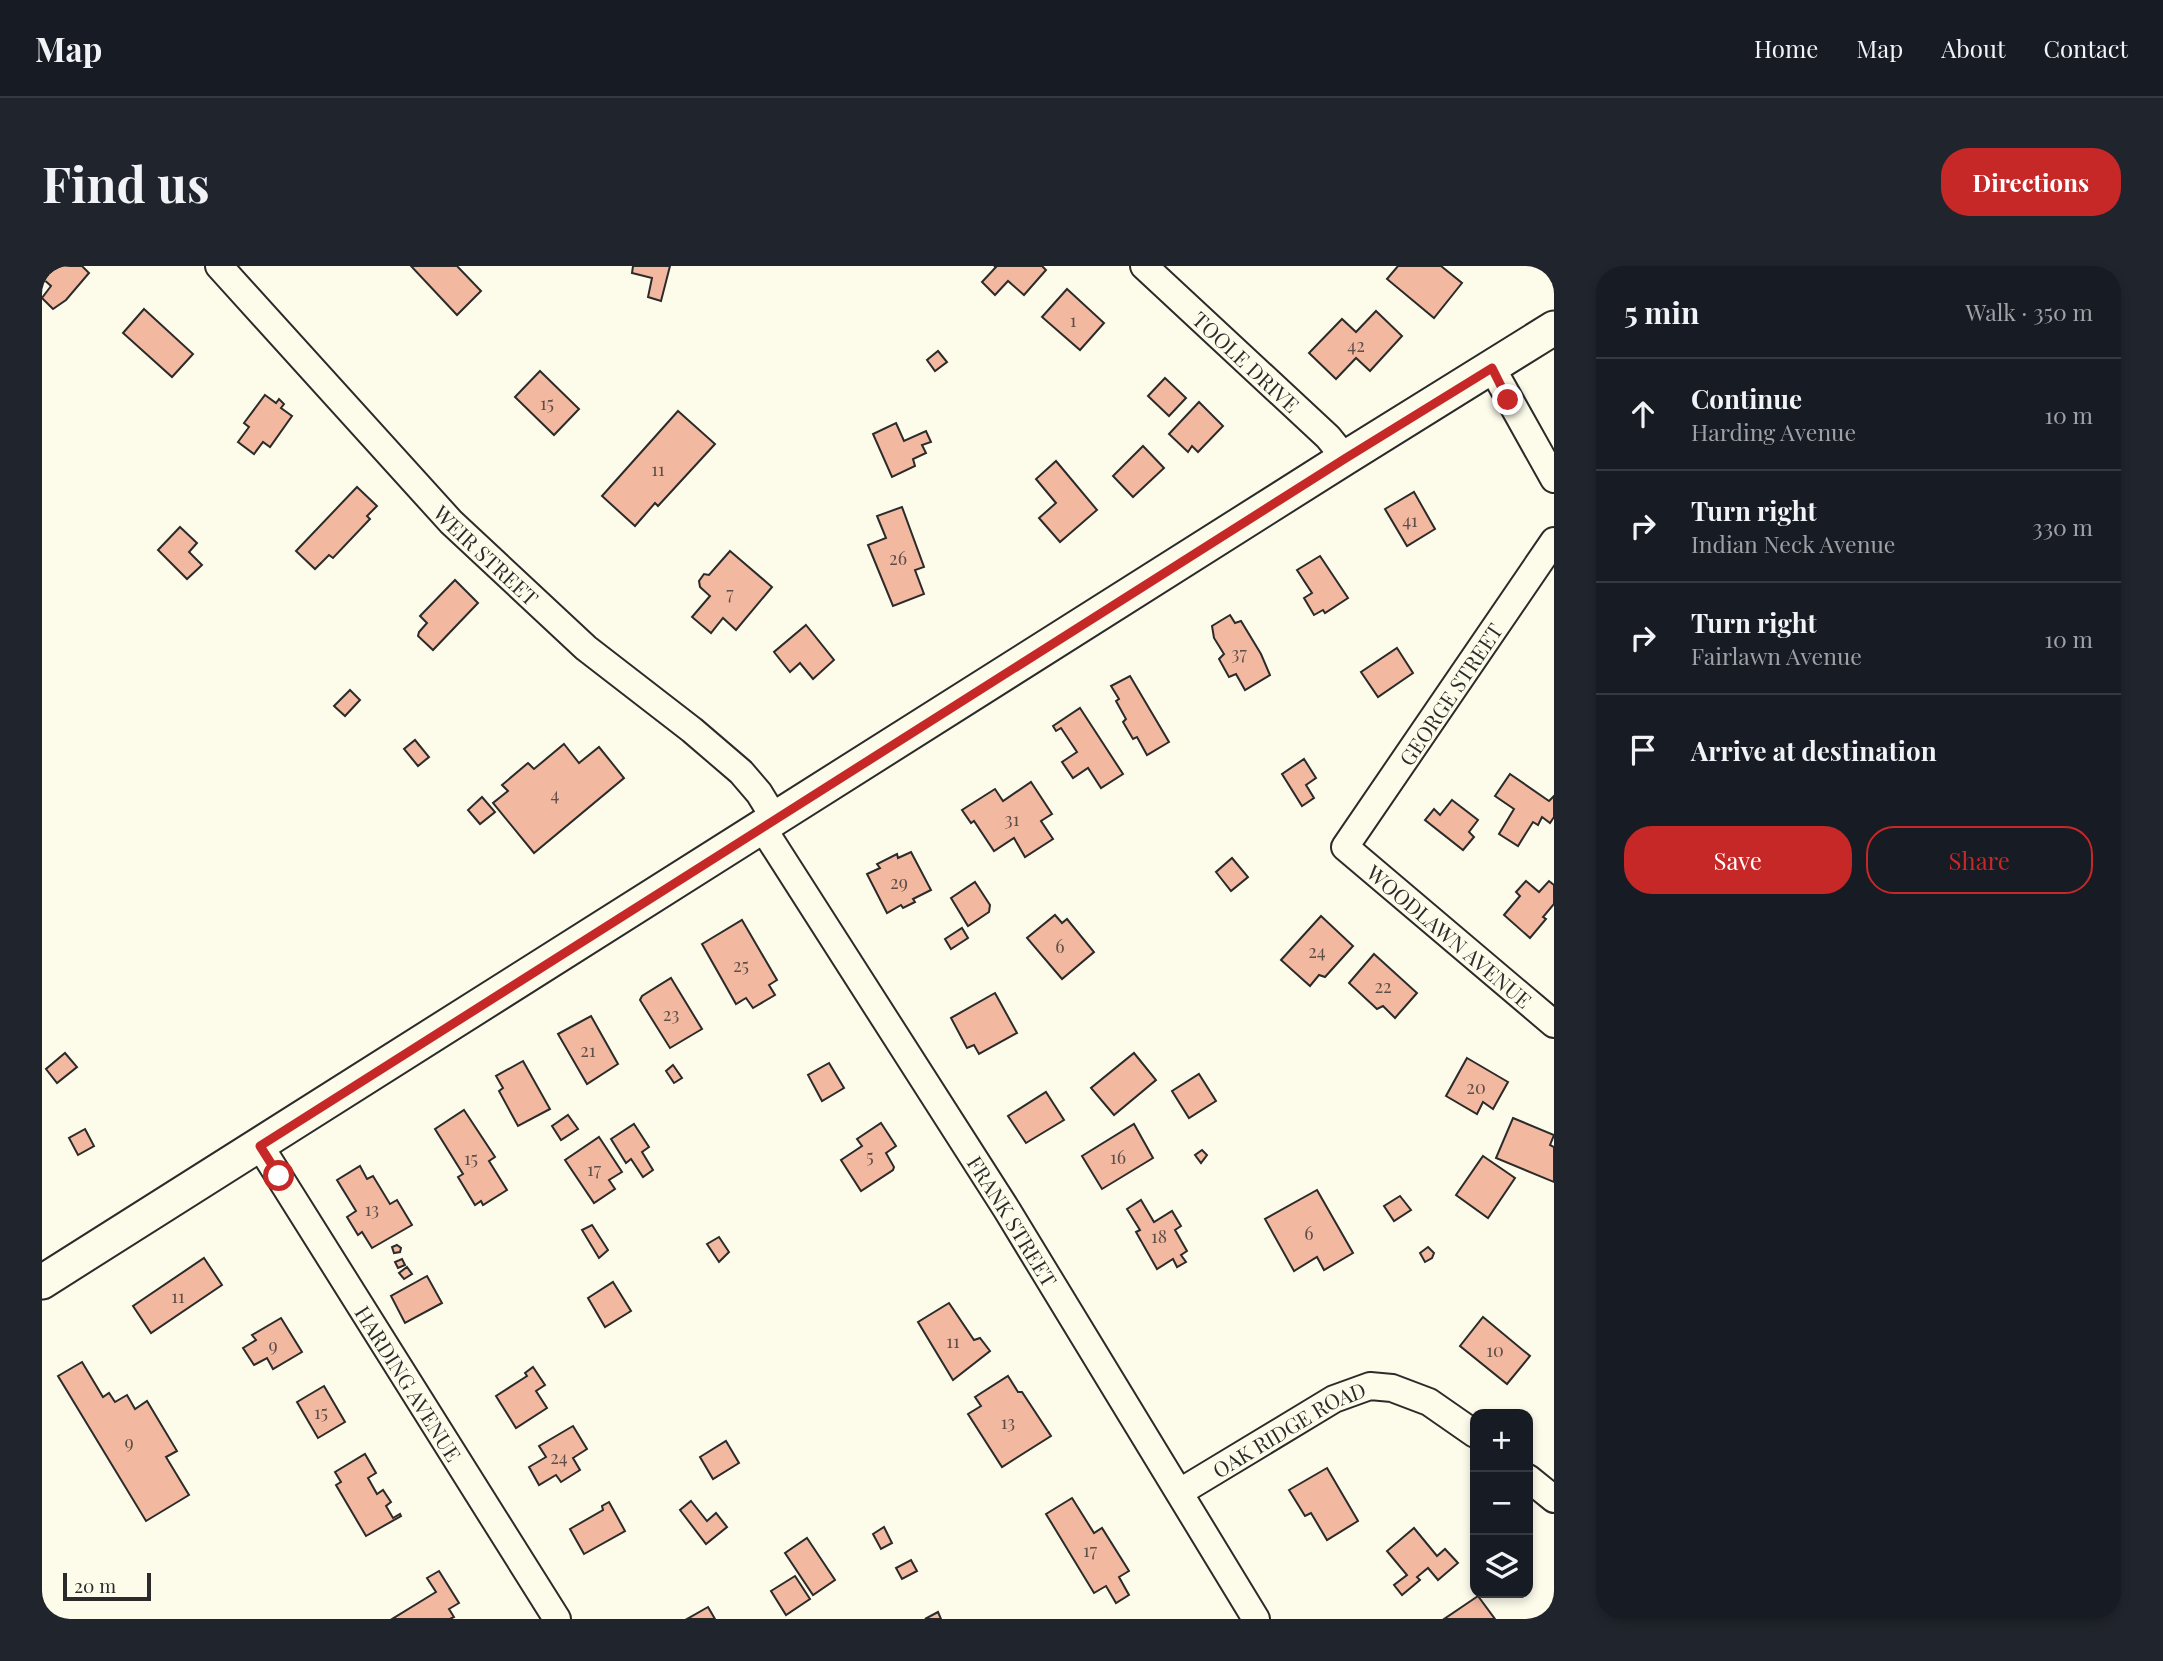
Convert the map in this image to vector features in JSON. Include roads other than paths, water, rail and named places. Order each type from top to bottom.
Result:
[{"type":"street","name":"WEIR STREET","points":[[219,266],[451,522],[586,648],[741,772],[759,793],[768,823]]},
{"type":"street","name":"TOOLE DRIVE","points":[[1144,266],[1346,458]]},
{"type":"street","points":[[44,1277],[260,1146],[1554,328]]},
{"type":"street","points":[[1492,368],[1554,479]]},
{"type":"street","name":"GEORGE STREET","points":[[1345,847],[1554,541]]},
{"type":"street","name":"FRANK STREET","points":[[768,823],[1256,1619]]},
{"type":"street","name":"WOODLAWN AVENUE","points":[[1345,847],[1554,1024]]},
{"type":"street","name":"HARDING AVENUE","points":[[260,1146],[557,1619]]},
{"type":"street","name":"OAK RIDGE ROAD","points":[[1180,1492],[1335,1399],[1370,1386],[1392,1388],[1429,1402],[1470,1431]]},
{"type":"street","points":[[1533,1482],[1554,1499]]}]
